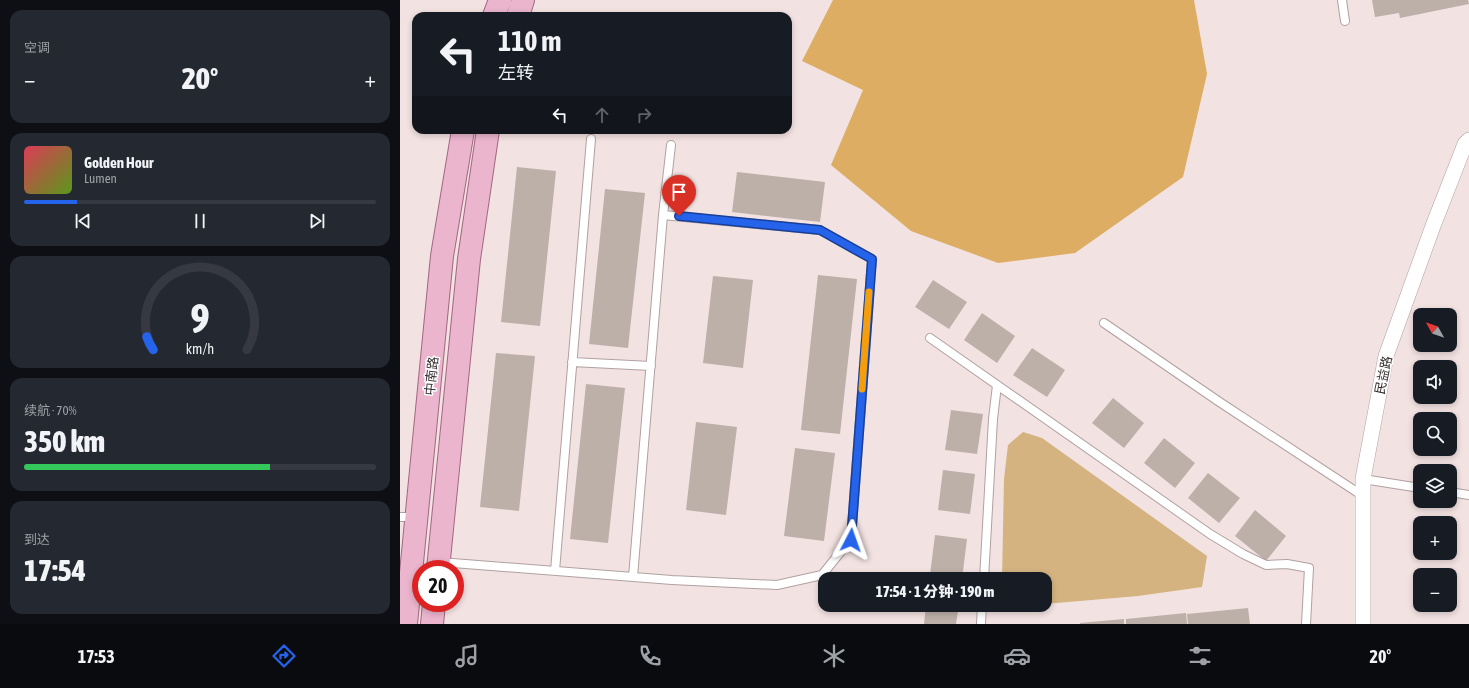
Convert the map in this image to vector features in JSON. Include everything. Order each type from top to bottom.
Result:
[{"type":"main road","points":[[496,12],[500,0]]},
{"type":"main road","points":[[519,12],[523,0]]},
{"type":"main road","name":"中南路","points":[[406,624],[408,517],[442,256],[462,134]]},
{"type":"main road","name":"中南路","points":[[439,560],[469,259],[487,134]]},
{"type":"main road","points":[[432,624],[433,612]]},
{"type":"street","name":"民益路","points":[[1363,624],[1363,479],[1386,356],[1433,226],[1466,144],[1469,140]]},
{"type":"lane","points":[[1342,0],[1345,21]]},
{"type":"lane","points":[[555,571],[591,139]]},
{"type":"lane","points":[[633,577],[663,215],[671,145]]},
{"type":"lane","points":[[464,566],[777,585],[822,575],[851,540],[872,259],[820,230],[663,215]]},
{"type":"lane","points":[[1104,323],[1228,408],[1363,496]]},
{"type":"lane","points":[[930,338],[1210,534],[1236,550],[1266,565],[1287,564],[1309,568],[1306,624]]},
{"type":"lane","points":[[572,362],[651,366]]},
{"type":"lane","points":[[984,572],[993,419],[997,385]]},
{"type":"lane","points":[[1363,479],[1413,487]]},
{"type":"lane","points":[[1457,493],[1469,495]]},
{"type":"lane","points":[[981,624],[982,612]]},
{"type":"shaded area","points":[[833,0],[1194,0],[1207,74],[1183,177],[1075,253],[998,263],[911,231],[831,165],[863,90],[802,61]]},
{"type":"shaded area","points":[[1023,432],[1042,438],[1207,556],[1202,587],[1138,596],[1052,603],[1052,572],[1002,572],[1004,479],[1008,445]]},
{"type":"building","points":[[1372,0],[1468,0],[1469,4],[1400,18],[1399,13],[1375,17]]},
{"type":"building","points":[[517,167],[556,171],[540,326],[501,322]]},
{"type":"building","points":[[737,172],[825,182],[820,222],[732,212]]},
{"type":"building","points":[[605,189],[645,193],[628,348],[589,344]]},
{"type":"building","points":[[818,275],[857,279],[840,434],[801,430]]},
{"type":"building","points":[[713,276],[753,280],[743,368],[703,363]]},
{"type":"building","points":[[933,280],[967,302],[949,329],[915,307]]},
{"type":"building","points":[[982,313],[1015,336],[997,363],[964,340]]},
{"type":"building","points":[[1032,348],[1065,370],[1047,397],[1013,375]]},
{"type":"building","points":[[496,353],[535,356],[519,511],[480,507]]},
{"type":"building","points":[[586,384],[625,388],[608,543],[570,539]]},
{"type":"building","points":[[1113,398],[1144,423],[1124,448],[1092,423]]},
{"type":"building","points":[[951,410],[983,414],[977,454],[945,450]]},
{"type":"building","points":[[696,422],[737,427],[726,515],[686,510]]},
{"type":"building","points":[[1164,438],[1195,463],[1175,488],[1144,463]]},
{"type":"building","points":[[795,448],[835,453],[824,541],[784,536]]},
{"type":"building","points":[[943,470],[975,474],[970,514],[938,510]]},
{"type":"building","points":[[1208,473],[1240,498],[1219,523],[1188,498]]},
{"type":"building","points":[[1255,510],[1286,536],[1266,561],[1235,536]]},
{"type":"building","points":[[935,535],[967,539],[963,572],[930,572]]},
{"type":"building","points":[[1248,608],[1250,624],[1188,624],[1187,614]]},
{"type":"building","points":[[925,612],[958,612],[956,624],[924,624]]},
{"type":"building","points":[[1186,613],[1187,624],[1126,624],[1126,619]]},
{"type":"building","points":[[1124,619],[1124,624],[1080,624],[1080,623]]},
{"type":"slow traffic","points":[[862,389],[869,292]]},
{"type":"route","points":[[679,216],[820,230],[844,242],[872,259],[851,540]]}]
